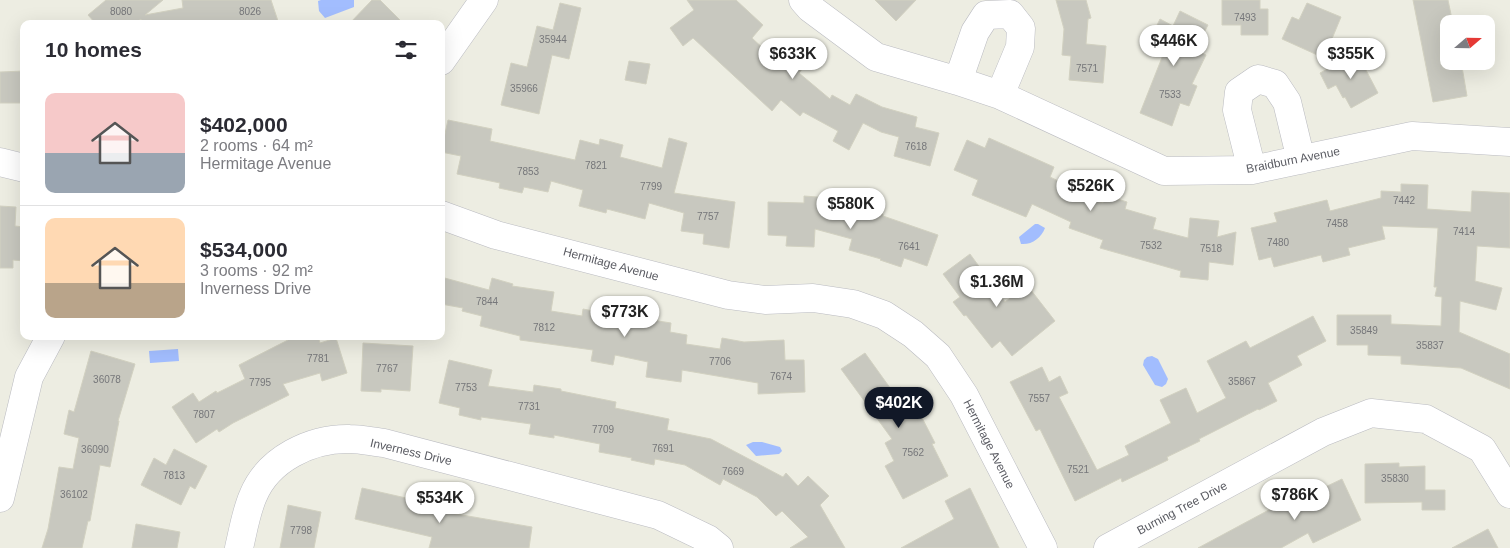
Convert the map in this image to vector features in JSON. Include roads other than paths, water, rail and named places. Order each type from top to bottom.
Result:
[{"type":"street","points":[[445,55],[484,0]]},
{"type":"street","name":"Braidburn Avenue","points":[[803,0],[810,8],[876,57],[1000,95],[1164,171],[1252,170],[1412,136],[1510,142]]},
{"type":"street","points":[[958,81],[975,32],[986,15],[1010,14],[1021,28],[1020,47],[1000,95]]},
{"type":"street","points":[[1252,170],[1237,110],[1239,92],[1258,79],[1275,84],[1287,102],[1301,160]]},
{"type":"street","points":[[0,162],[20,167]]},
{"type":"street","name":"Hermitage Avenue","points":[[445,216],[496,235],[728,295],[765,300],[813,298],[853,304],[884,315],[913,334],[938,356],[964,395],[1043,548]]},
{"type":"street","points":[[0,498],[29,377],[49,340]]},
{"type":"street","name":"Burning Tree Drive","points":[[1108,548],[1323,432],[1370,414],[1426,419],[1482,449],[1510,494]]},
{"type":"street","name":"Inverness Drive","points":[[239,548],[253,495],[268,471],[290,454],[317,443],[349,439],[384,443],[658,515],[708,539],[719,548]]},
{"type":"water","points":[[354,0],[354,7],[325,18],[319,11],[318,1]]},
{"type":"water","points":[[1035,224],[1045,228],[1041,235],[1032,242],[1021,244],[1019,237]]},
{"type":"water","points":[[178,349],[179,361],[150,363],[149,351]]},
{"type":"water","points":[[1152,356],[1158,359],[1168,379],[1162,387],[1155,385],[1143,365],[1147,357]]},
{"type":"water","points":[[753,442],[762,442],[780,447],[782,451],[779,454],[756,456],[746,445]]}]
